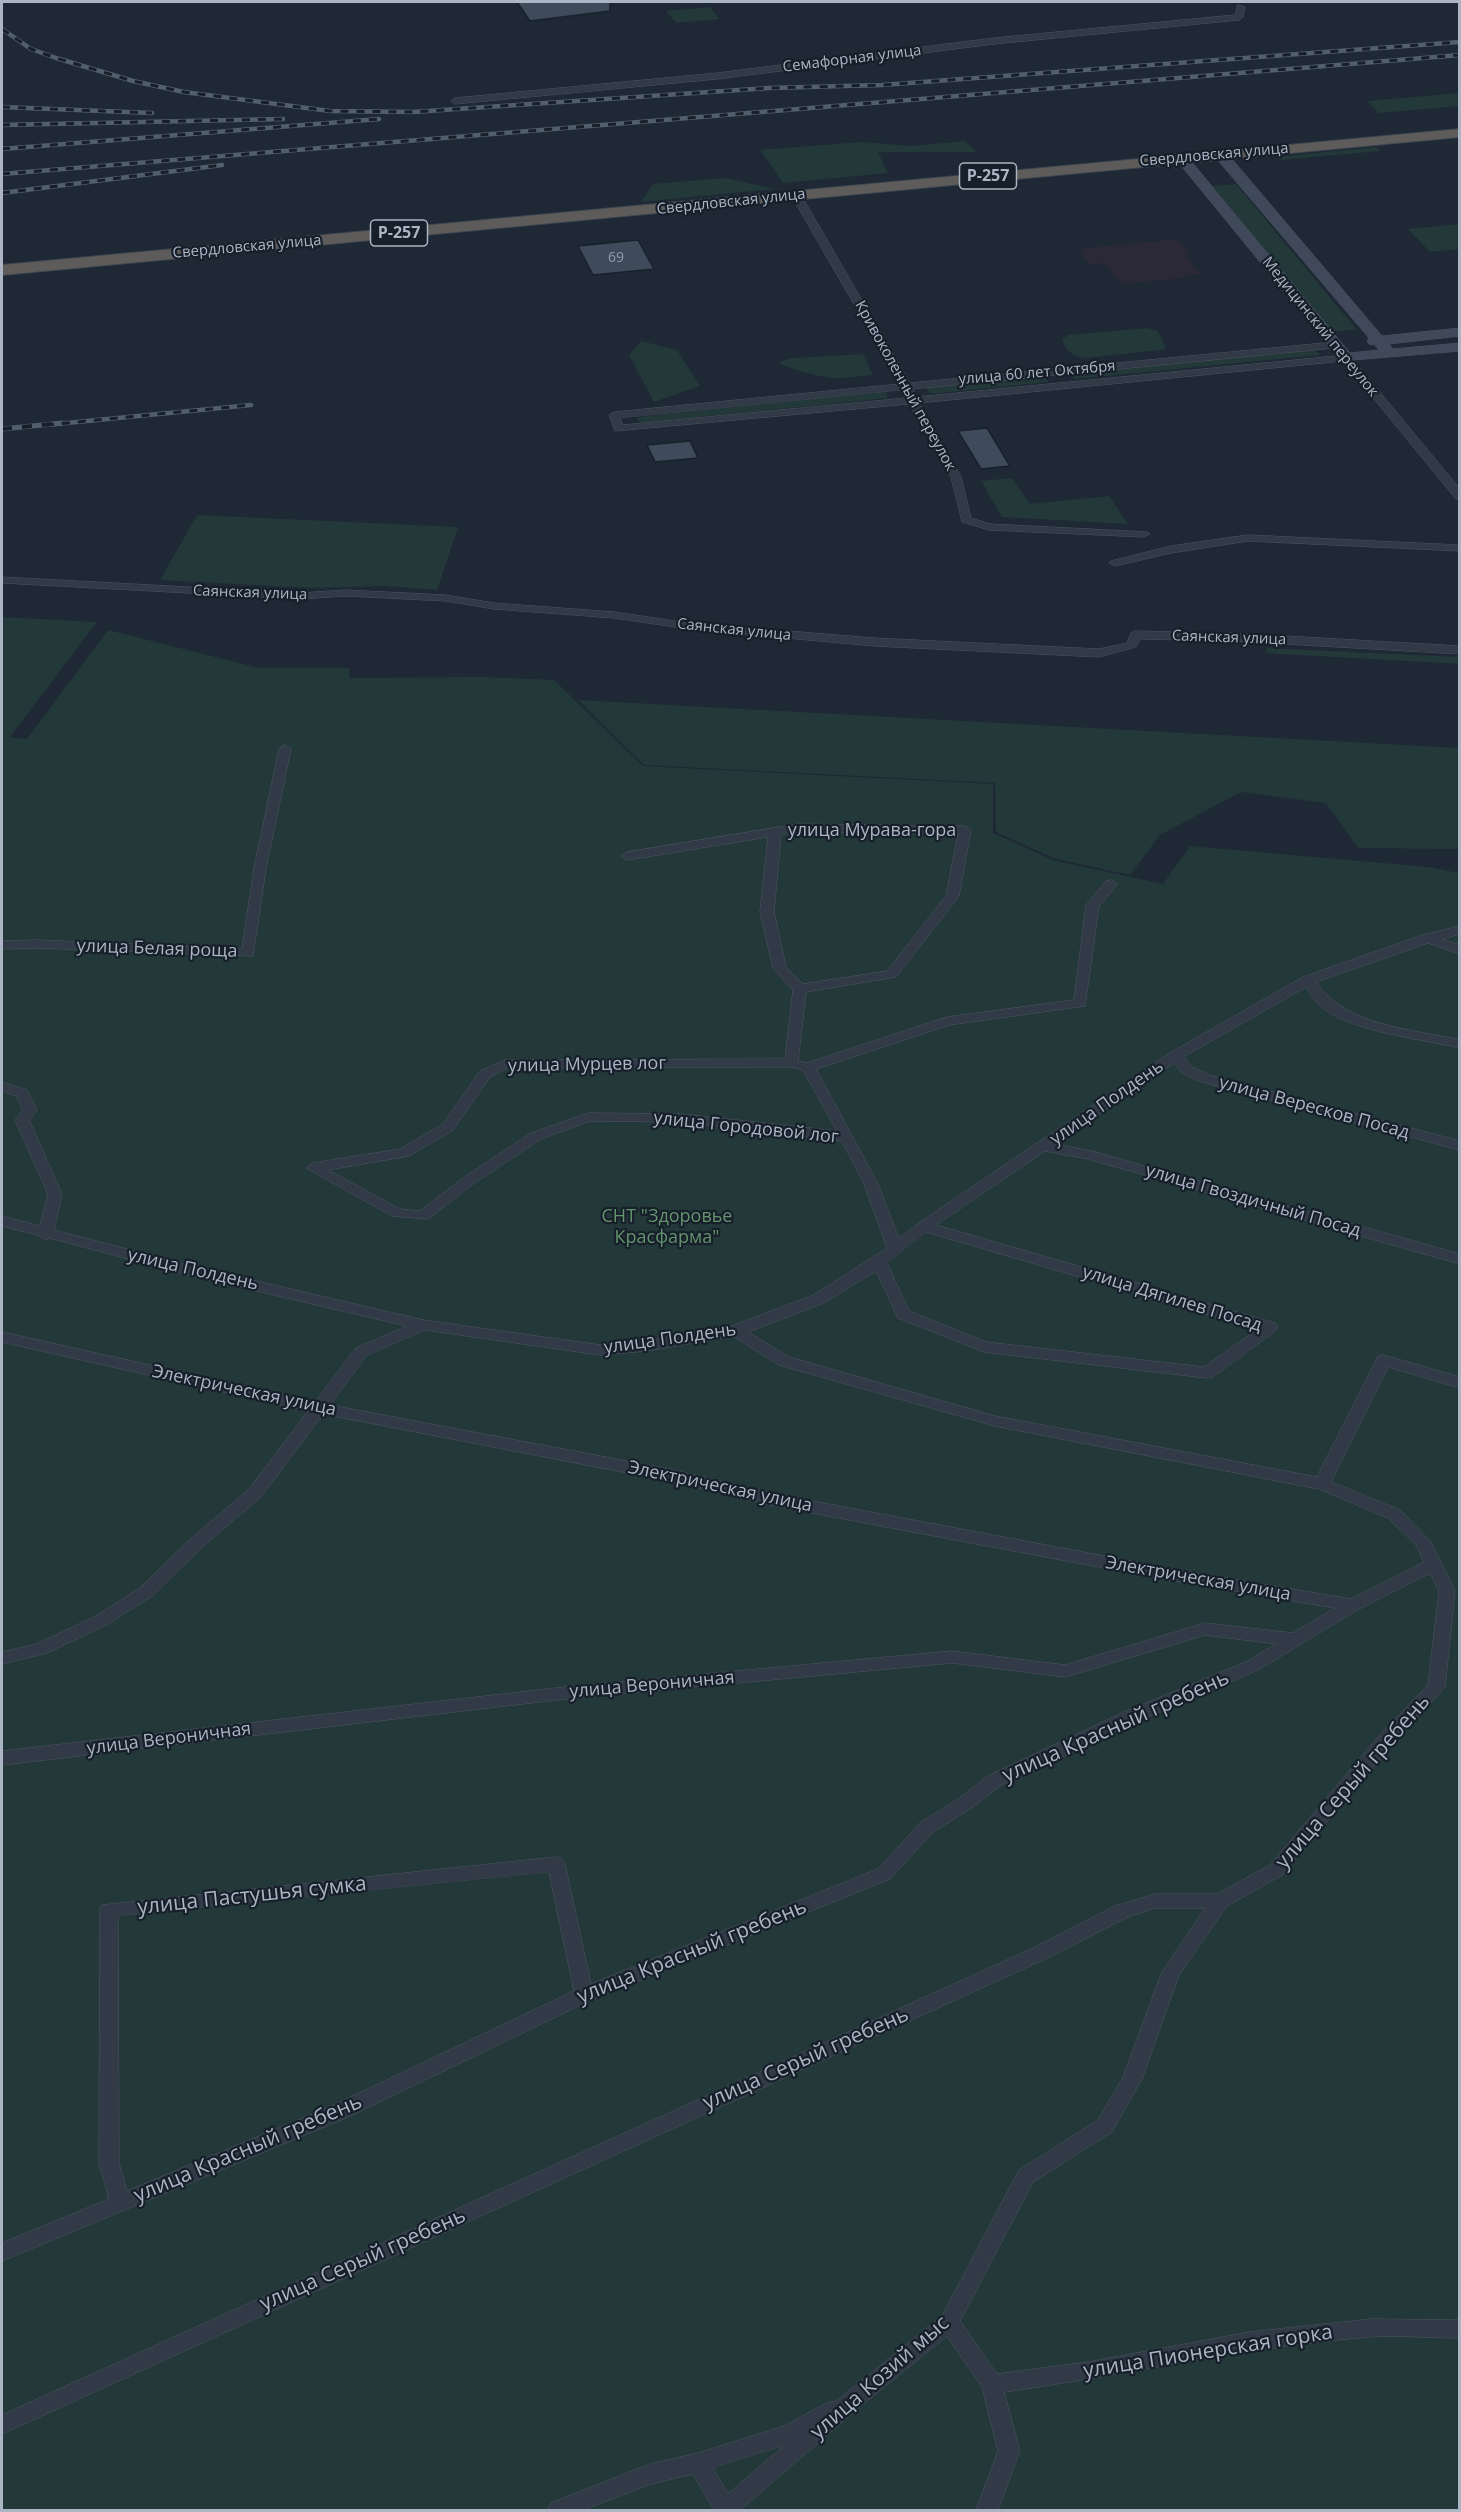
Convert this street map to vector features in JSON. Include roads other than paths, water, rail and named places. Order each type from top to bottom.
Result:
[{"type":"highway","name":"Свердловская улица","points":[[2,270],[1460,133]]},
{"type":"main road","name":"Медицинский переулок","points":[[1221,155],[1390,354]]},
{"type":"main road","name":"Медицинский переулок","points":[[1181,158],[1346,358]]},
{"type":"main road","name":"улица 60 лет Октября","points":[[1334,345],[1460,332]]},
{"type":"main road","name":"улица 60 лет Октября","points":[[1346,358],[1460,346]]},
{"type":"street","name":"Семафорная улица","points":[[455,101],[706,77],[994,41],[1239,17],[1237,4]]},
{"type":"street","name":"Кривоколенный переулок","points":[[796,195],[956,477],[966,520],[989,527],[1144,534]]},
{"type":"street","name":"улица 60 лет Октября","points":[[1334,345],[614,415],[619,429],[1346,358]]},
{"type":"street","name":"Медицинский переулок","points":[[1346,358],[1460,497]]},
{"type":"street","points":[[1058,371],[1069,385]]},
{"type":"street","points":[[1115,563],[1140,559],[1176,548],[1248,538],[1460,548]]},
{"type":"street","name":"Саянская улица","points":[[2,580],[290,596],[345,593],[446,598],[494,606],[614,615],[689,626],[885,643],[1099,653],[1132,645],[1135,635],[1233,637],[1460,650]]},
{"type":"street","name":"улица Белая роща","points":[[2,945],[38,944],[248,953],[260,868],[285,749]]},
{"type":"street","name":"улица Мурава-гора","points":[[627,856],[798,828],[965,830],[952,896],[891,974],[800,989],[780,968],[767,912],[775,832]]},
{"type":"street","points":[[800,989],[790,1063],[808,1067],[947,1021],[1080,1004],[1094,905],[1111,884]]},
{"type":"street","name":"улица Полдень","points":[[2,1221],[45,1235],[423,1324],[541,1343],[600,1350],[647,1346],[735,1331],[819,1299],[879,1262],[924,1226],[1175,1056],[1308,980],[1428,938],[1460,930]]},
{"type":"street","points":[[1428,938],[1460,950]]},
{"type":"street","points":[[1308,980],[1321,1000],[1334,1010],[1360,1020],[1460,1044]]},
{"type":"street","name":"улица Вересков Посад","points":[[1175,1056],[1187,1070],[1204,1078],[1460,1146]]},
{"type":"street","name":"улица Мурцев лог","points":[[313,1168],[404,1153],[448,1127],[485,1074],[505,1064],[790,1063]]},
{"type":"street","points":[[808,1067],[847,1137]]},
{"type":"street","points":[[2,1086],[22,1093],[30,1110],[22,1120],[55,1194],[45,1235]]},
{"type":"street","name":"улица Городовой лог","points":[[313,1168],[396,1213],[423,1216],[468,1181],[536,1136],[589,1116],[682,1118],[847,1137],[871,1184],[895,1249]]},
{"type":"street","name":"улица Гвоздичный Посад","points":[[1045,1146],[1090,1155],[1460,1259]]},
{"type":"street","name":"улица Дягилев Посад","points":[[879,1262],[903,1314],[984,1347],[1207,1373],[1270,1326],[924,1226]]},
{"type":"street","points":[[2,1658],[41,1649],[102,1620],[146,1592],[194,1545],[255,1493],[361,1352],[423,1324]]},
{"type":"street","points":[[735,1331],[783,1361],[995,1421],[1322,1484],[1394,1514],[1423,1542],[1434,1564],[1353,1605]]},
{"type":"street","name":"Электрическая улица","points":[[2,1337],[319,1408],[669,1475],[798,1504],[1168,1574],[1353,1605]]},
{"type":"street","points":[[1322,1484],[1383,1360],[1460,1383]]},
{"type":"street","name":"улица Серый гребень","points":[[2,2425],[1036,1955],[1122,1911],[1155,1901],[1220,1901],[1276,1870],[1383,1743],[1436,1687],[1447,1591],[1434,1564]]},
{"type":"street","name":"улица Красный гребень","points":[[2,2252],[341,2111],[584,1995],[884,1874],[927,1827],[964,1804],[994,1781],[1130,1717],[1252,1666],[1353,1605]]},
{"type":"street","name":"улица Вероничная","points":[[2,1758],[565,1694],[952,1657],[1065,1671],[1205,1629],[1298,1640]]},
{"type":"street","name":"улица Пастушья сумка","points":[[120,2203],[109,2163],[109,1910],[555,1864],[584,1995]]},
{"type":"street","name":"улица Козий мыс","points":[[725,2510],[855,2398],[949,2322],[1026,2176],[1105,2126],[1132,2079],[1171,1972],[1220,1901]]},
{"type":"street","points":[[949,2322],[992,2384],[1009,2451],[987,2511]]},
{"type":"street","name":"улица Пионерская горка","points":[[992,2384],[1088,2372],[1250,2341],[1371,2328],[1460,2329]]},
{"type":"street","points":[[559,2511],[650,2474],[698,2463],[789,2434],[855,2398]]},
{"type":"street","points":[[698,2463],[725,2510]]},
{"type":"railway","points":[[2,29],[31,49],[56,58],[133,81],[184,92],[330,111],[413,112],[769,88],[882,85],[1460,42]]},
{"type":"railway","points":[[2,174],[1460,55]]},
{"type":"railway","points":[[2,107],[152,113]]},
{"type":"railway","points":[[2,125],[283,119]]},
{"type":"railway","points":[[2,149],[379,119]]},
{"type":"railway","points":[[2,193],[222,165]]},
{"type":"railway","points":[[46,425],[251,405]]},
{"type":"railway","points":[[2,429],[62,423]]},
{"type":"park label","name":"СНТ \"Здоровье Красфарма\"","points":[[667,1227]]}]
